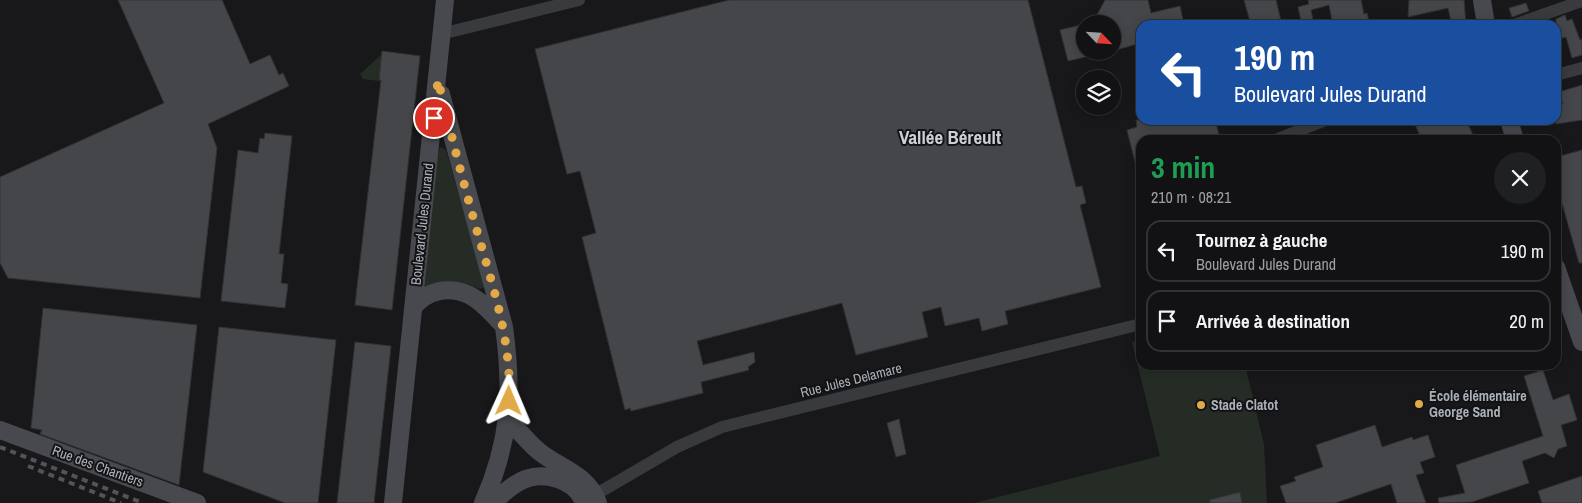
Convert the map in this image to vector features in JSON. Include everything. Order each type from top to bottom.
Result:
[{"type":"street","name":"Boulevard Jules Durand","points":[[393,503],[445,0]]},
{"type":"street","points":[[441,34],[579,0]]},
{"type":"street","points":[[1482,0],[1485,20]]},
{"type":"street","points":[[1528,20],[1582,1]]},
{"type":"street","points":[[1561,74],[1582,68]]},
{"type":"street","name":"Boulevard Jules Durand","points":[[438,80],[454,149],[504,327],[510,383],[508,420],[502,453],[484,503]]},
{"type":"street","points":[[1288,135],[1313,125]]},
{"type":"street","points":[[1561,281],[1582,342]]},
{"type":"street","name":"Boulevard Jules Durand","points":[[413,308],[419,299],[430,292],[453,291],[470,295],[486,307],[504,327]]},
{"type":"street","name":"Rue Jules Delamare","points":[[590,500],[677,448],[722,427],[1136,325]]},
{"type":"street","points":[[508,420],[540,453],[583,479],[590,500]]},
{"type":"street","name":"Rue des Chantiers","points":[[0,430],[197,503]]},
{"type":"street","points":[[494,503],[522,480],[538,476],[554,478],[570,485],[582,496],[590,500]]},
{"type":"shaded area","points":[[382,54],[379,81],[363,79],[360,74]]},
{"type":"shaded area","points":[[440,147],[446,150],[485,287],[480,289],[456,282],[428,287],[416,300],[427,202]]},
{"type":"shaded area","name":"Stade Clatot","points":[[1136,341],[1136,358],[1132,342]]},
{"type":"shaded area","name":"Stade Clatot","points":[[1139,370],[1246,370],[1264,444],[1267,503],[974,503],[1160,456]]},
{"type":"building","points":[[118,0],[222,0],[250,64],[270,55],[279,75],[283,73],[289,86],[208,124],[217,148],[200,298],[8,278],[0,263],[0,177],[164,103]]},
{"type":"building","points":[[729,0],[1028,0],[1076,187],[1082,186],[1086,203],[1080,205],[1101,287],[1005,311],[1008,324],[982,331],[979,318],[945,326],[941,307],[922,312],[928,337],[856,355],[842,303],[697,341],[703,365],[754,352],[755,362],[748,367],[749,370],[701,382],[703,393],[631,411],[630,408],[625,410],[582,237],[596,233],[580,171],[567,174],[535,49]]},
{"type":"building","points":[[1105,0],[1148,0],[1151,13],[1180,6],[1183,20],[1136,20],[1136,44],[1121,49],[1121,15],[1097,15]]},
{"type":"building","points":[[1244,0],[1276,0],[1281,20],[1250,20]]},
{"type":"building","points":[[1308,0],[1361,0],[1364,14],[1367,13],[1369,20],[1332,20],[1329,5],[1311,10],[1313,20],[1301,20],[1298,7],[1309,4]]},
{"type":"building","points":[[1409,0],[1464,0],[1466,20],[1451,20],[1448,8],[1408,17]]},
{"type":"building","points":[[1526,3],[1529,11],[1512,17],[1509,8]]},
{"type":"building","points":[[1565,15],[1567,21],[1572,19],[1580,40],[1582,39],[1582,55],[1572,58],[1566,37],[1561,38],[1561,20],[1556,19]]},
{"type":"building","points":[[1076,26],[1076,59],[1068,61],[1060,30]]},
{"type":"building","points":[[382,51],[420,56],[392,310],[355,305],[381,80],[379,80]]},
{"type":"building","points":[[1582,85],[1582,120],[1561,123],[1561,105],[1563,104],[1561,91]]},
{"type":"building","points":[[1137,125],[1216,125],[1219,135],[1136,135],[1136,166],[1127,130],[1137,127]]},
{"type":"building","points":[[1415,125],[1468,125],[1473,135],[1420,135]]},
{"type":"building","points":[[265,133],[292,136],[279,254],[284,254],[281,283],[288,284],[285,308],[221,301],[238,150],[258,153],[260,138],[264,139]]},
{"type":"building","points":[[1582,150],[1582,263],[1579,263],[1561,200],[1561,156]]},
{"type":"building","points":[[43,308],[197,325],[179,485],[40,434],[42,430],[31,428]]},
{"type":"building","points":[[219,327],[336,340],[318,503],[285,503],[203,472]]},
{"type":"building","points":[[355,342],[391,346],[374,503],[337,503]]},
{"type":"building","points":[[1543,370],[1553,400],[1569,394],[1577,420],[1561,425],[1567,446],[1558,449],[1554,458],[1545,453],[1522,461],[1529,483],[1472,502],[1439,503],[1438,498],[1465,493],[1456,465],[1543,436],[1524,376]]},
{"type":"building","points":[[899,419],[906,454],[896,457],[887,423]]},
{"type":"building","points":[[1375,425],[1382,447],[1412,437],[1413,440],[1428,435],[1435,457],[1420,462],[1424,473],[1416,475],[1426,503],[1397,503],[1391,484],[1335,503],[1286,503],[1280,486],[1296,481],[1294,477],[1323,467],[1316,445]]},
{"type":"building","points":[[1582,476],[1582,503],[1542,503],[1538,491]]},
{"type":"building","points":[[1240,492],[1242,503],[1210,503],[1209,500]]},
{"type":"railway","points":[[0,447],[143,503]]},
{"type":"railway","points":[[28,466],[121,503]]},
{"type":"place","name":"École élémentaire George Sand","points":[[1419,404]]},
{"type":"place","name":"Stade Clatot","points":[[1201,405]]},
{"type":"district","name":"Vallée Béreult","points":[[950,137]]},
{"type":"route","points":[[434,118],[438,80],[454,149],[504,327],[510,383],[509,401]]}]
